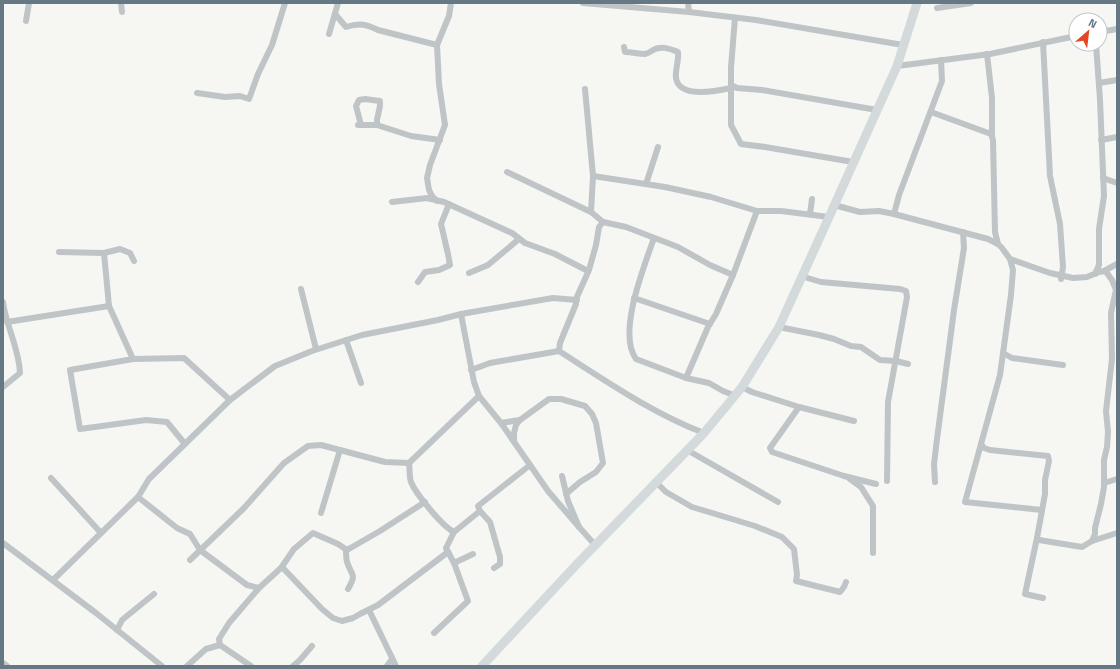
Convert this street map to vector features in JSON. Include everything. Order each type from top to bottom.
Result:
[{"type":"street","points":[[26,21],[29,3]]},
{"type":"street","points":[[121,3],[122,12]]},
{"type":"street","points":[[197,94],[224,97],[240,96],[249,99],[258,74],[272,45],[286,3]]},
{"type":"street","points":[[329,34],[338,3]]},
{"type":"street","points":[[437,200],[432,196],[429,190],[427,178],[430,165],[445,125],[439,84],[437,45],[449,16],[450,3]]},
{"type":"street","points":[[583,3],[689,12],[735,18],[903,45]]},
{"type":"street","points":[[688,3],[689,12]]},
{"type":"street","points":[[482,666],[704,433],[742,387],[779,327],[897,66],[917,3]]},
{"type":"street","points":[[937,8],[971,3]]},
{"type":"street","points":[[334,14],[346,27],[356,24],[370,26],[378,30],[437,45]]},
{"type":"street","points":[[735,18],[731,67],[731,125],[741,144],[853,162]]},
{"type":"street","points":[[897,66],[987,54],[1068,37]]},
{"type":"street","points":[[1043,42],[1050,176],[1060,224],[1063,266],[1061,277]]},
{"type":"street","points":[[624,47],[625,52],[645,54],[655,48],[668,48],[678,52],[676,78],[680,85],[687,90],[695,92],[708,92],[731,87],[762,90],[877,110]]},
{"type":"street","points":[[1096,274],[1099,265],[1099,230],[1104,196],[1097,52]]},
{"type":"street","points":[[987,54],[992,98],[995,232],[998,244]]},
{"type":"street","points":[[894,214],[899,195],[942,81],[941,60]]},
{"type":"street","points":[[1099,82],[1117,80]]},
{"type":"street","points":[[585,89],[593,176],[591,212]]},
{"type":"street","points":[[377,125],[376,117],[381,109],[380,102],[365,99],[359,100],[356,106],[360,125],[377,125],[411,136],[440,140]]},
{"type":"street","points":[[931,112],[992,134]]},
{"type":"street","points":[[1101,140],[1117,138]]},
{"type":"street","points":[[646,184],[658,147]]},
{"type":"street","points":[[507,172],[591,212],[603,222],[626,227],[654,238],[733,275]]},
{"type":"street","points":[[593,176],[711,196],[757,211],[781,211],[829,217]]},
{"type":"street","points":[[1103,178],[1117,183]]},
{"type":"street","points":[[392,202],[427,198],[449,204],[512,233],[525,243],[555,254],[588,271]]},
{"type":"street","points":[[810,214],[812,199]]},
{"type":"street","points":[[418,282],[425,272],[439,270],[450,265],[441,224],[449,204]]},
{"type":"street","points":[[834,205],[860,212],[879,211],[894,214],[988,239],[998,244],[1010,258],[1013,270],[1012,282],[1000,375],[965,502],[1042,510]]},
{"type":"street","points":[[686,378],[710,324],[724,297],[757,211]]},
{"type":"street","points":[[560,351],[560,343],[588,271],[596,245],[599,227],[603,222]]},
{"type":"street","points":[[935,482],[934,464],[954,310],[964,248],[963,232]]},
{"type":"street","points":[[654,238],[634,298],[629,333],[632,354],[636,359],[686,378],[709,383],[736,396]]},
{"type":"street","points":[[469,273],[488,265],[519,239]]},
{"type":"street","points":[[59,252],[104,253],[120,249],[130,253],[134,260]]},
{"type":"street","points":[[104,253],[109,306],[133,359]]},
{"type":"street","points":[[1010,258],[1061,277],[1073,278],[1086,278],[1117,264]]},
{"type":"street","points":[[1092,541],[1095,534],[1094,528],[1101,504],[1104,483],[1104,460],[1107,447],[1106,410],[1112,359],[1111,313],[1116,290],[1112,280],[1104,271]]},
{"type":"street","points":[[801,276],[821,282],[904,289],[906,291],[907,297],[888,402],[886,481]]},
{"type":"street","points":[[301,289],[316,349]]},
{"type":"street","points":[[53,580],[138,497],[149,479],[230,400],[275,366],[316,349],[362,335],[461,314],[553,298],[577,300]]},
{"type":"street","points":[[634,298],[710,324]]},
{"type":"street","points":[[3,302],[7,322],[20,361],[20,373],[3,387]]},
{"type":"street","points":[[7,322],[109,306]]},
{"type":"street","points":[[461,314],[471,370],[479,396],[501,423],[548,491],[596,546]]},
{"type":"street","points":[[779,327],[826,337],[851,346],[861,347],[880,360],[896,360],[908,364]]},
{"type":"street","points":[[346,340],[361,383]]},
{"type":"street","points":[[471,370],[490,363],[560,351],[657,412],[682,425],[704,433]]},
{"type":"street","points":[[1003,353],[1012,358],[1064,365]]},
{"type":"street","points":[[185,444],[167,422],[146,420],[80,429],[70,370],[133,359],[184,358],[230,400]]},
{"type":"street","points":[[742,387],[752,392],[799,407],[854,421]]},
{"type":"street","points":[[190,560],[244,508],[284,463],[308,446],[321,445],[385,462],[409,463],[479,396]]},
{"type":"street","points":[[514,443],[516,425],[520,420],[549,400],[561,399],[585,406],[592,414],[596,423],[603,464],[596,472],[580,482],[566,494]]},
{"type":"street","points":[[799,407],[770,448],[772,452],[848,477],[876,484]]},
{"type":"street","points":[[501,423],[520,420]]},
{"type":"street","points":[[982,444],[984,448],[990,450],[1048,456],[1049,461],[1045,480],[1045,494],[1025,594],[1042,598]]},
{"type":"street","points":[[321,513],[340,450]]},
{"type":"street","points":[[688,450],[778,502]]},
{"type":"street","points":[[409,463],[411,481],[425,502],[440,520],[454,532]]},
{"type":"street","points":[[494,568],[500,564],[500,557],[490,522],[480,511],[478,506],[530,465]]},
{"type":"street","points":[[562,476],[568,501],[579,527]]},
{"type":"street","points":[[848,477],[861,487],[873,506],[873,553]]},
{"type":"street","points":[[51,478],[101,533]]},
{"type":"street","points":[[1104,483],[1117,479]]},
{"type":"street","points":[[656,482],[666,492],[692,506],[748,524],[782,538],[794,549],[797,575],[796,581],[840,592],[846,582]]},
{"type":"street","points":[[138,497],[177,528],[190,534],[200,550],[248,585],[260,588]]},
{"type":"street","points":[[346,549],[380,531],[425,502]]},
{"type":"street","points":[[434,633],[468,601],[454,563],[446,548],[454,532],[480,511]]},
{"type":"street","points":[[1037,538],[1041,541],[1082,547],[1092,541],[1117,533]]},
{"type":"street","points":[[251,666],[220,645],[219,639],[229,623],[260,588],[281,568],[294,549],[313,534],[338,544],[346,549],[348,562],[354,579],[348,589]]},
{"type":"street","points":[[3,544],[53,580],[162,666]]},
{"type":"street","points":[[281,568],[332,618],[342,621],[353,618],[378,605],[448,552]]},
{"type":"street","points":[[454,563],[473,554]]},
{"type":"street","points":[[118,630],[122,620],[154,594]]},
{"type":"street","points":[[369,610],[396,666]]},
{"type":"street","points":[[187,666],[206,649],[220,645]]},
{"type":"street","points":[[293,666],[312,646]]},
{"type":"street","points":[[387,666],[392,659]]},
{"type":"street","points":[[3,663],[7,666]]}]
